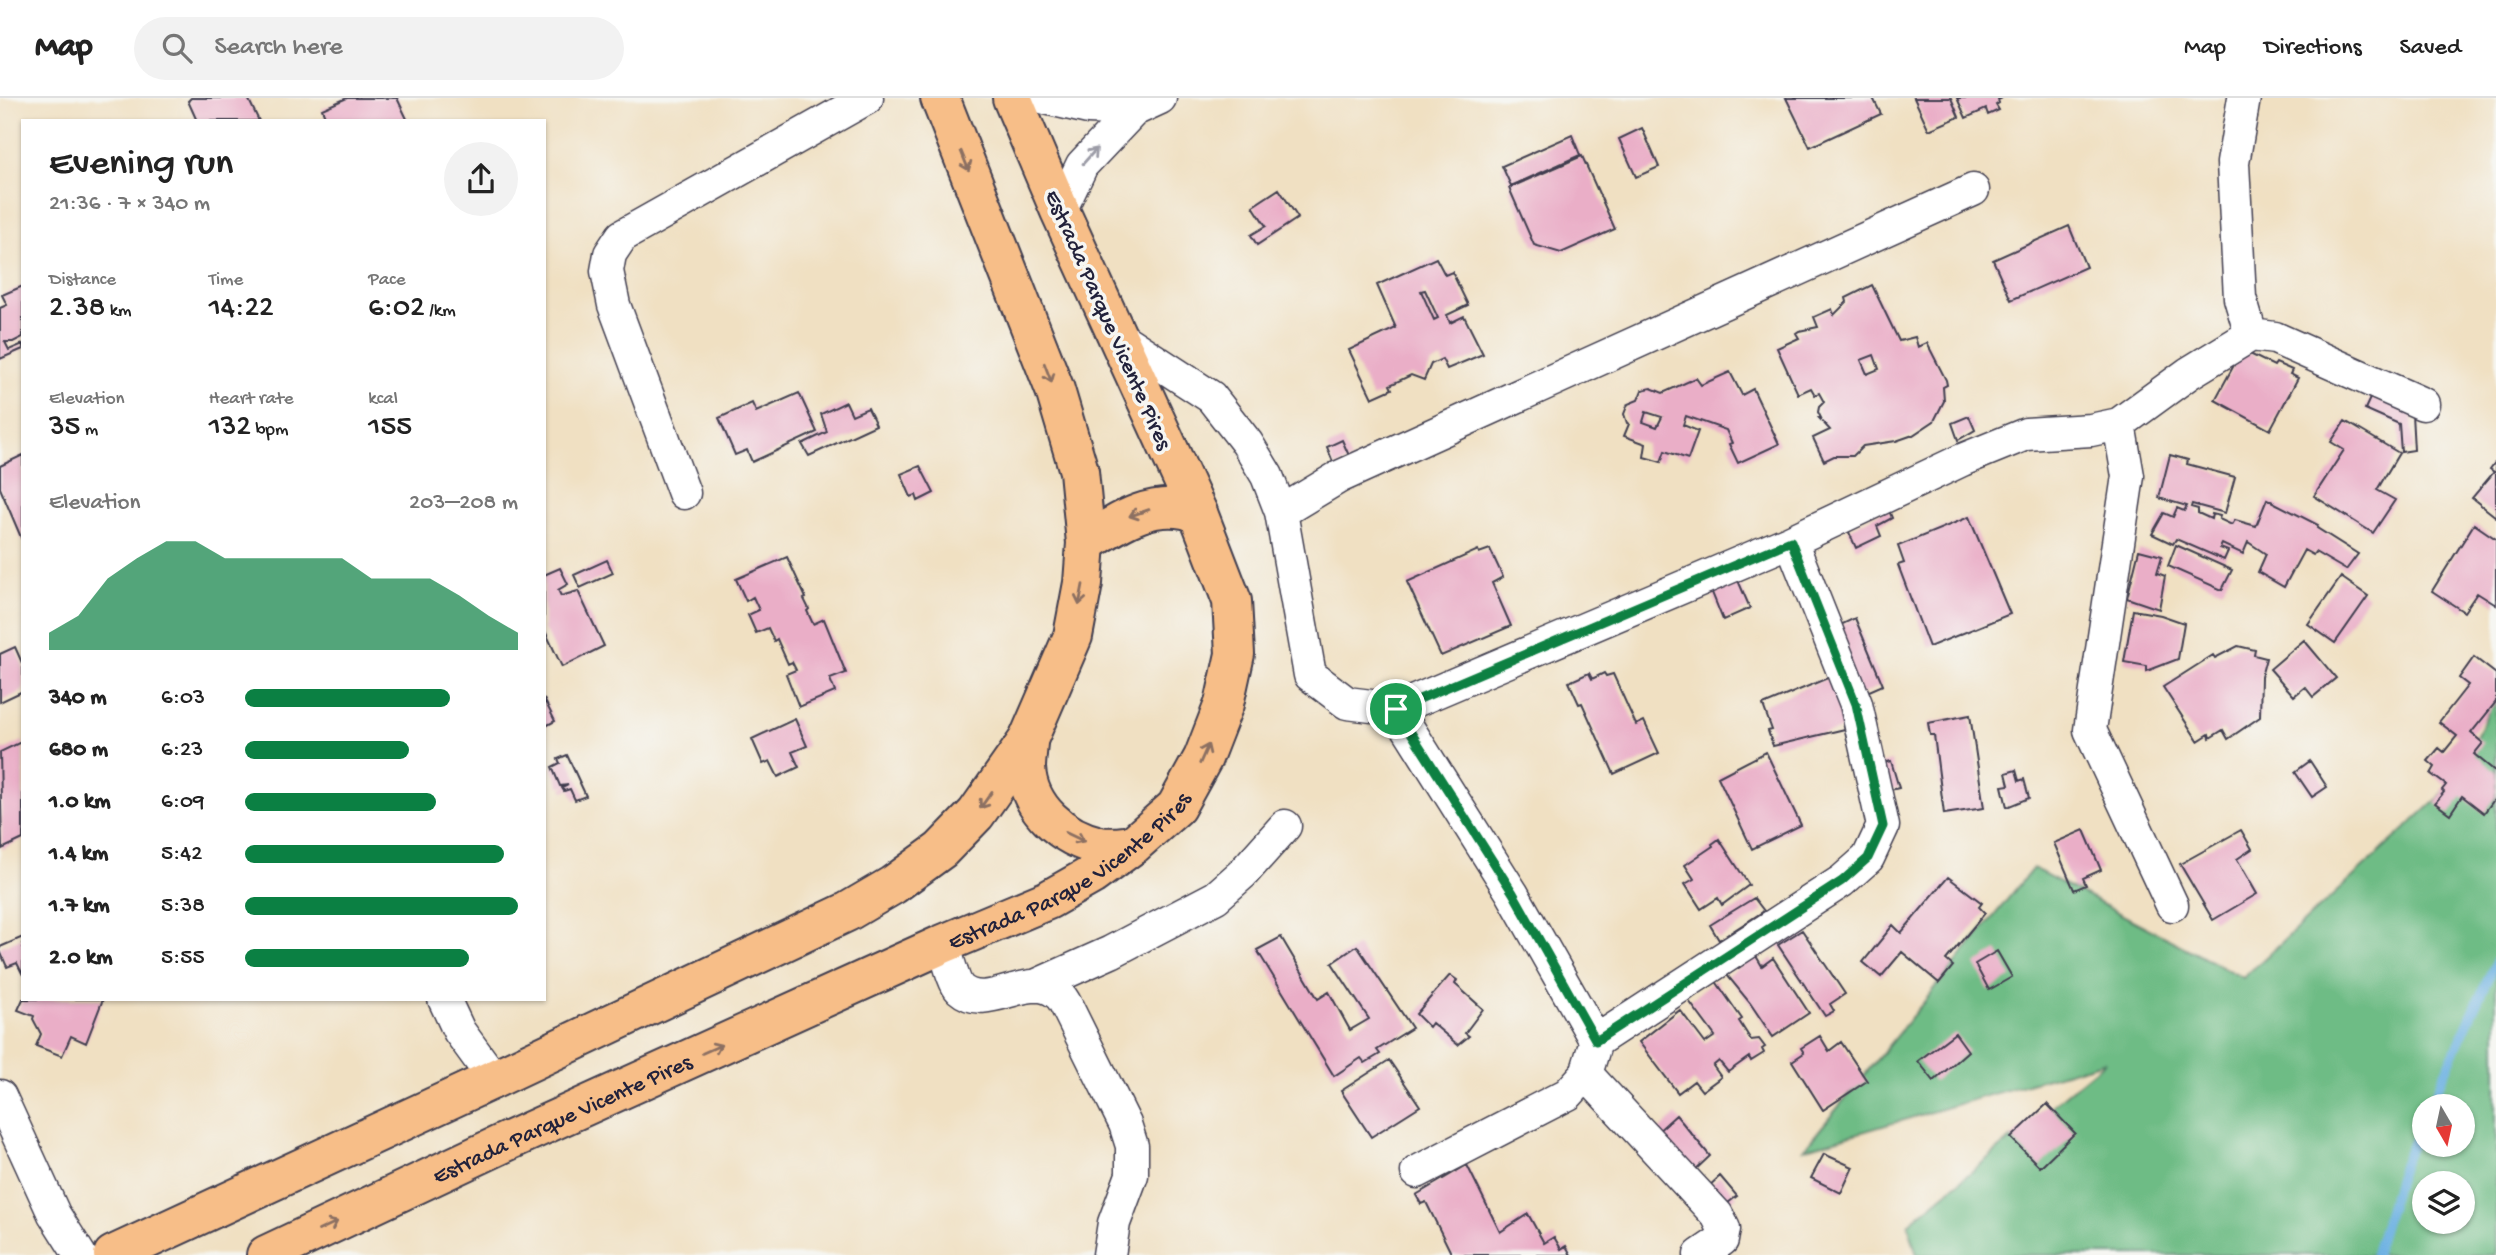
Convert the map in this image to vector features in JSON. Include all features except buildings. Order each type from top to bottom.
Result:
[{"type":"main road","points":[[113,1255],[495,1079],[846,912],[893,885],[941,850],[976,814],[1028,740],[1073,636],[1083,583],[1086,543],[1079,471],[1055,390],[940,98]]},
{"type":"main road","name":"Estrada Parque Vicente Pires","points":[[266,1255],[496,1147],[943,944],[1048,900],[1092,875],[1133,845],[1176,807],[1203,758],[1224,704],[1235,654],[1231,601],[1198,513],[1060,211],[1013,98]]},
{"type":"main road","points":[[1086,543],[1122,519],[1151,509],[1185,508],[1198,513]]},
{"type":"main road","points":[[1028,740],[1026,769],[1034,798],[1051,822],[1075,839],[1085,842],[1103,847],[1133,845]]},
{"type":"street","points":[[684,493],[614,305],[607,271],[610,254],[622,236],[867,98]]},
{"type":"street","points":[[1045,98],[1088,108],[1147,104]]},
{"type":"street","points":[[2244,98],[2233,163],[2240,298],[2251,335]]},
{"type":"street","points":[[1060,211],[1082,165],[1147,104]]},
{"type":"street","points":[[1281,512],[1339,477],[1973,190]]},
{"type":"street","points":[[1119,337],[1211,397],[1247,443],[1267,476],[1281,512],[1310,675],[1347,703],[1396,709],[1791,541],[1962,460],[2026,434],[2091,430],[2119,424],[2189,373],[2251,335],[2275,338],[2423,404]]},
{"type":"street","points":[[2119,424],[2128,476],[2090,730],[2172,905]]},
{"type":"street","points":[[1418,1172],[1568,1094],[1587,1074],[1596,1041],[1842,881],[1868,858],[1883,826],[1856,704],[1791,541]]},
{"type":"street","points":[[1396,709],[1513,893],[1596,1041]]},
{"type":"street","points":[[943,944],[958,987],[971,995],[987,997],[1035,986],[1111,952],[1216,897],[1242,874],[1285,826]]},
{"type":"street","points":[[1035,986],[1058,993],[1068,1007],[1125,1124],[1132,1146],[1132,1175],[1114,1223],[1109,1255]]},
{"type":"street","points":[[445,1001],[459,1031],[495,1079]]},
{"type":"street","points":[[1587,1074],[1717,1214],[1724,1229],[1722,1240],[1700,1255]]},
{"type":"street","points":[[0,1096],[54,1214],[80,1255]]},
{"type":"green space","points":[[2496,695],[2496,1255],[1917,1255],[1908,1224],[2106,1061],[1804,1149],[2033,868],[2243,978],[2454,784]]},
{"type":"waterway","points":[[2435,1094],[2496,961]]},
{"type":"waterway","points":[[2375,1255],[2403,1164],[2412,1145]]},
{"type":"route","points":[[1791,541],[1856,704],[1883,826],[1868,858],[1842,881],[1596,1041],[1513,893],[1396,709],[1791,541]]}]
